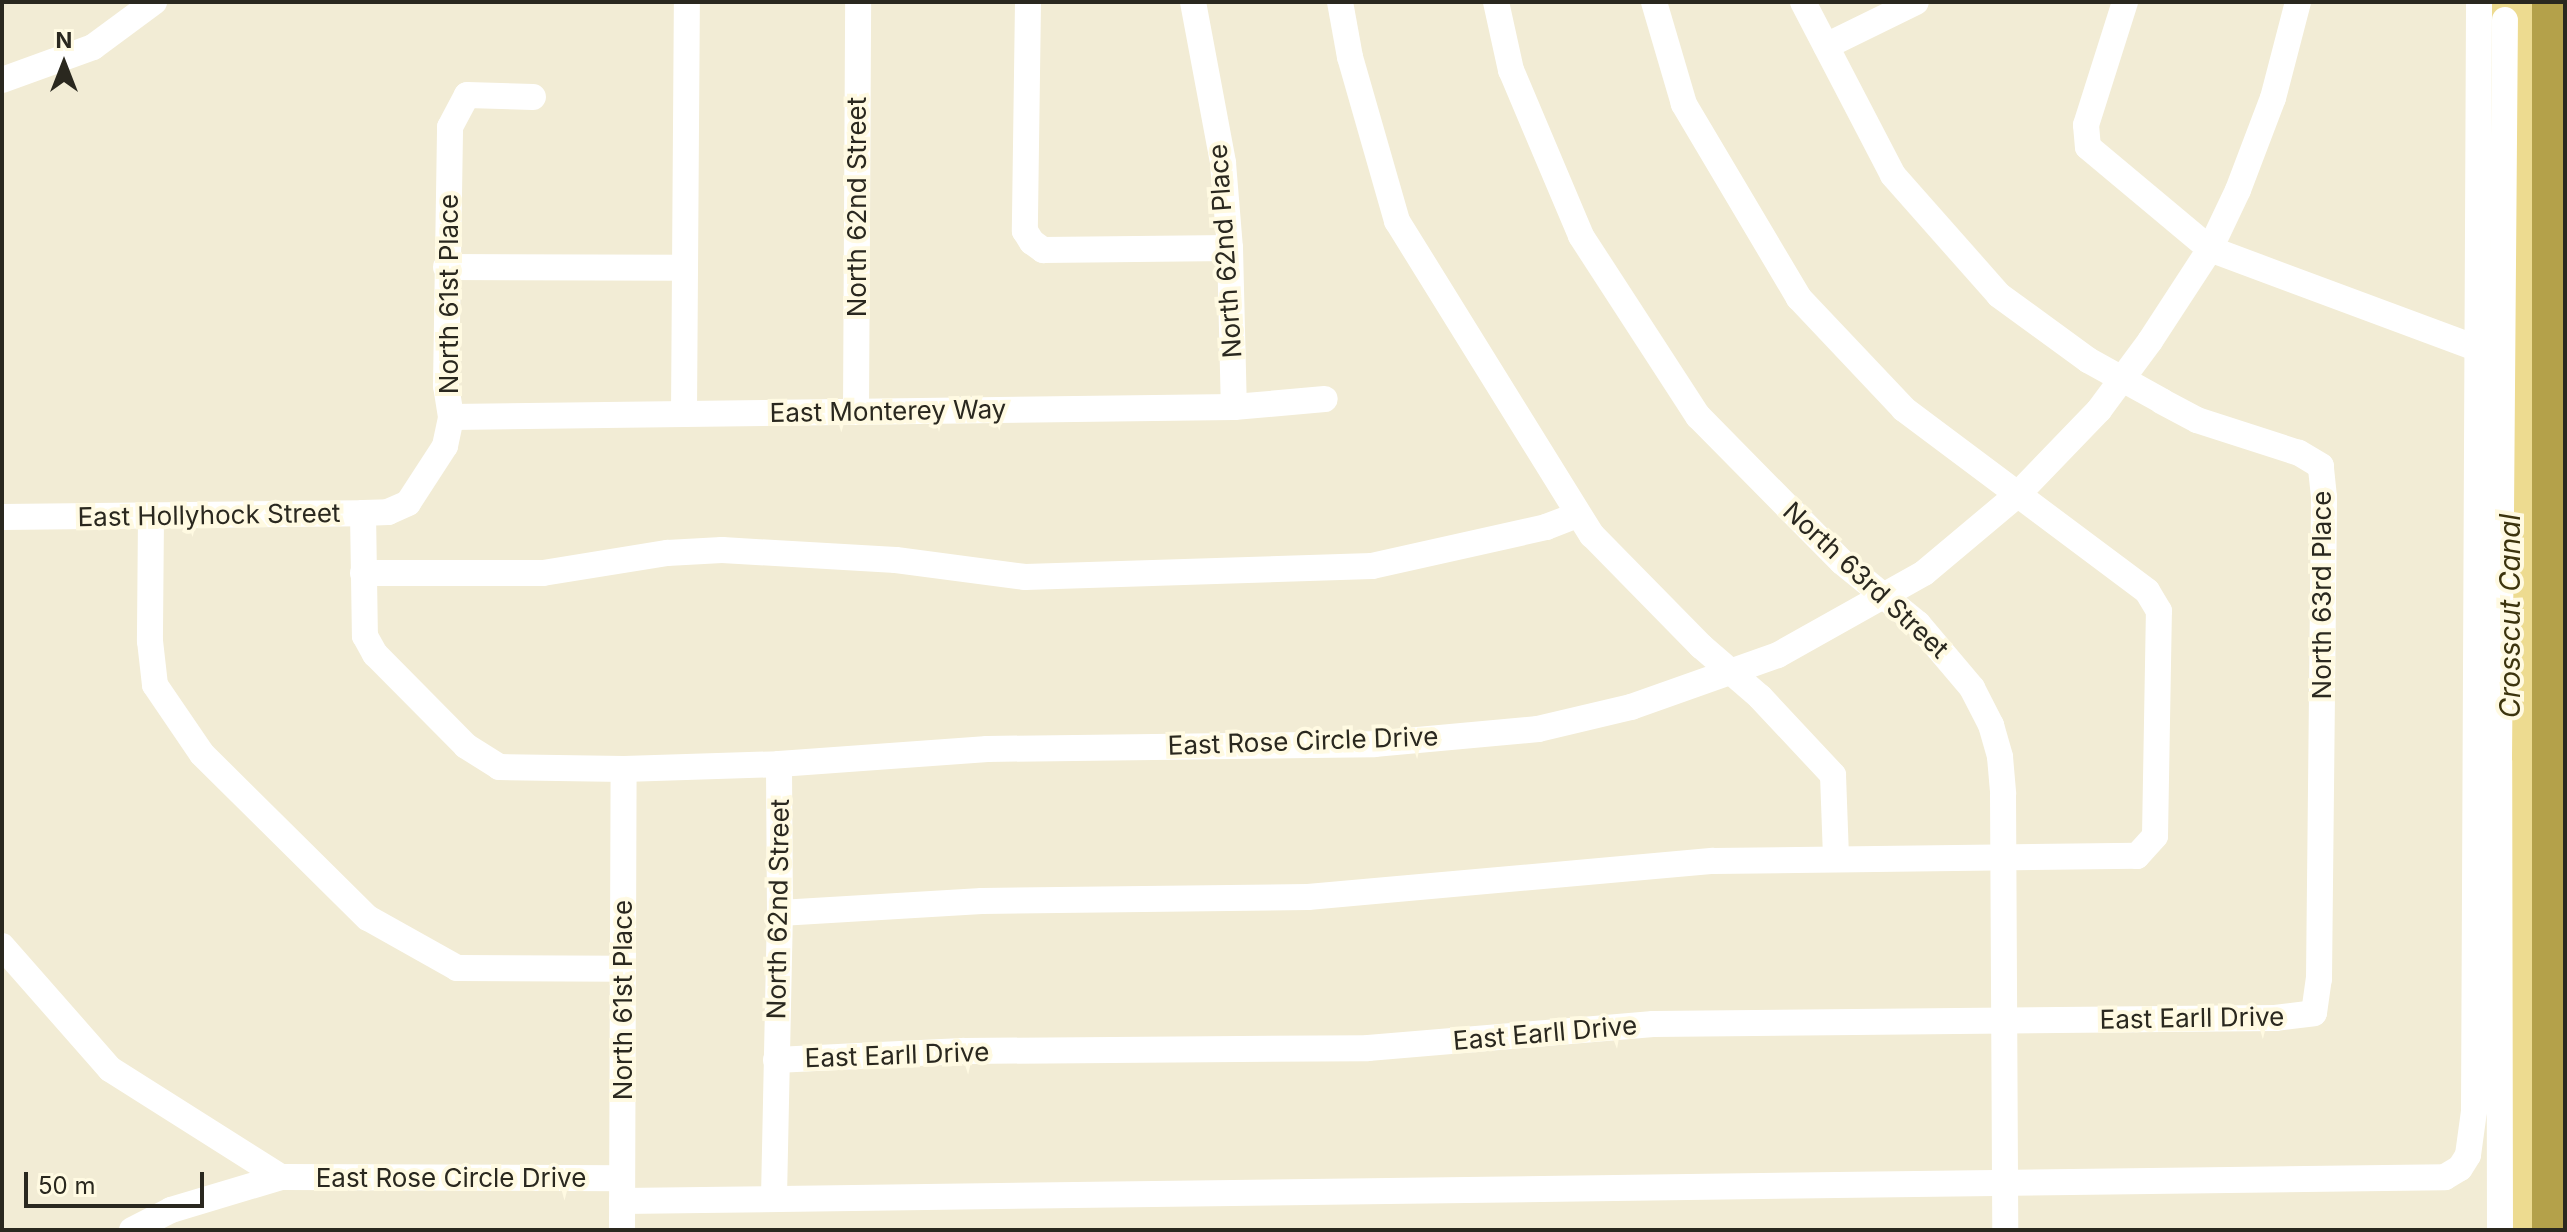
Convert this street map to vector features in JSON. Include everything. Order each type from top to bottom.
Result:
[{"type":"street","points":[[2,80],[93,47],[154,2]]},
{"type":"street","points":[[684,413],[687,2]]},
{"type":"street","name":"North 62nd Street","points":[[856,412],[858,2]]},
{"type":"street","points":[[1028,2],[1025,231],[1032,242],[1043,250],[1230,248]]},
{"type":"street","name":"North 62nd Place","points":[[1193,2],[1223,163],[1230,248],[1234,407]]},
{"type":"street","points":[[1340,2],[1350,57],[1397,221],[1577,515],[1603,546],[1731,673],[1760,697],[1833,775],[1836,858]]},
{"type":"street","name":"North 63rd Street","points":[[1496,2],[1511,70],[1581,236],[1698,416],[1842,562],[1918,624],[1972,688],[1991,725],[2000,757],[2004,858],[2005,1230]]},
{"type":"street","points":[[780,913],[982,901],[1308,897],[1713,861],[2137,856],[2155,836],[2159,611],[2147,591],[1904,409],[1799,298],[1684,104],[1654,2]]},
{"type":"street","name":"North 63rd Place","points":[[1803,2],[1893,175],[1999,295],[2088,360],[2197,420],[2299,453],[2321,466],[2324,497],[2319,979],[2314,1013]]},
{"type":"street","points":[[1826,46],[1916,2]]},
{"type":"street","points":[[2125,2],[2086,125],[2088,147],[2210,249],[2476,348]]},
{"type":"street","name":"East Rose Circle Drive","points":[[624,769],[779,764],[987,749],[1374,744],[1538,729],[1631,707],[1778,655],[1924,573],[2018,494],[2099,410],[2210,249],[2238,190],[2269,111],[2298,2]]},
{"type":"street","name":"East Rose Circle Drive","points":[[132,1230],[171,1210],[281,1177],[774,1197],[2445,1177],[2460,1168],[2468,1155],[2474,1111],[2479,2]]},
{"type":"street","points":[[2500,1230],[2499,761],[2505,20]]},
{"type":"street","name":"North 61st Place","points":[[363,513],[388,512],[408,503],[445,446],[451,417],[446,386],[450,127],[467,95],[533,97]]},
{"type":"street","points":[[446,267],[685,268]]},
{"type":"street","name":"East Monterey Way","points":[[451,417],[1234,407],[1325,399]]},
{"type":"street","name":"East Hollyhock Street","points":[[2,517],[363,513],[365,636],[375,654],[466,746],[499,767],[624,769]]},
{"type":"street","points":[[363,573],[543,573],[667,553],[722,550],[896,560],[1025,577],[1372,566],[1546,527],[1577,515]]},
{"type":"street","points":[[151,516],[150,641],[155,685],[202,754],[368,918],[457,968],[623,969]]},
{"type":"street","name":"North 62nd Street","points":[[774,1197],[780,913],[779,764]]},
{"type":"street","name":"North 61st Place","points":[[622,1230],[624,769]]},
{"type":"street","name":"East Rose Circle Drive","points":[[2,946],[110,1069],[281,1177]]},
{"type":"street","name":"East Earll Drive","points":[[776,1060],[963,1051],[1368,1048],[1653,1024],[2275,1018],[2314,1013]]},
{"type":"shaded area","points":[[2488,2],[2565,2],[2565,1230],[2488,1230]]},
{"type":"shaded area","points":[[2532,2],[2564,2],[2564,1230],[2532,1230]]},
{"type":"water label","name":"Crosscut Canal","points":[[2510,616]]}]
